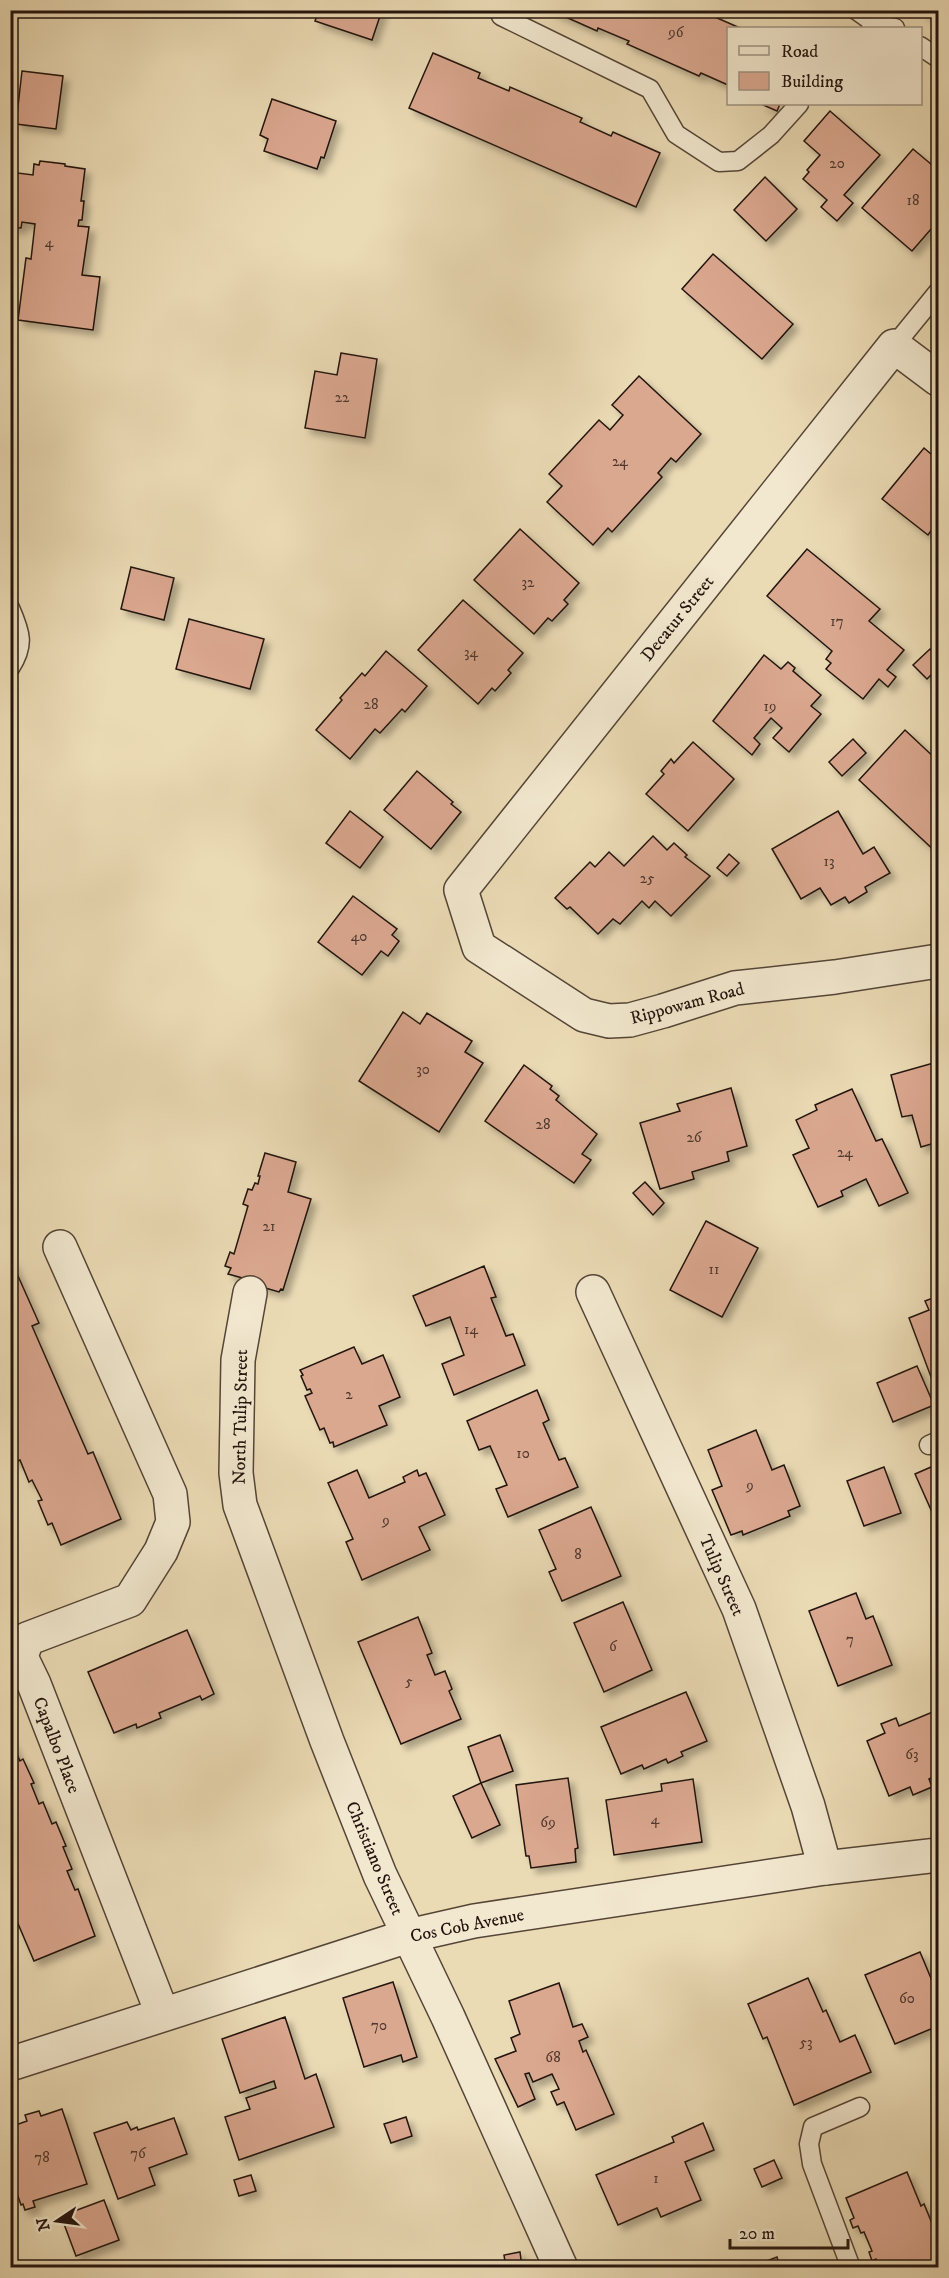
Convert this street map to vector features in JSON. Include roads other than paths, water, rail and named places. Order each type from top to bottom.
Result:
[{"type":"street","points":[[894,346],[939,379]]},
{"type":"street","name":"Decatur Street","points":[[461,890],[894,346]]},
{"type":"street","name":"Rippowam Road","points":[[461,890],[479,947],[584,1015],[609,1021],[630,1020],[735,988],[835,977],[939,961]]},
{"type":"street","name":"Capalbo Place","points":[[60,1246],[170,1494],[173,1522],[161,1551],[130,1600],[27,1639],[21,1657],[38,1695],[162,2013]]},
{"type":"street","name":"Tulip Street","points":[[593,1292],[739,1609],[808,1806],[825,1868]]},
{"type":"street","name":"North Tulip Street","points":[[240,1505],[236,1473],[238,1360],[250,1293]]},
{"type":"street","name":"Christiano Street","points":[[240,1505],[327,1741],[380,1875],[448,2017],[561,2268]]},
{"type":"street","name":"Cos Cob Avenue","points":[[10,2064],[162,2013],[408,1936],[474,1922],[825,1868],[939,1855]]},
{"type":"lane","points":[[503,10],[501,16],[650,89],[676,134],[719,162],[738,160],[771,135],[798,105]]},
{"type":"lane","points":[[856,10],[874,27]]},
{"type":"lane","points":[[922,47],[939,58]]},
{"type":"lane","points":[[894,346],[939,292]]},
{"type":"lane","points":[[10,608],[21,639],[19,654],[10,668]]},
{"type":"lane","points":[[851,2268],[812,2164],[809,2144],[813,2127],[860,2107]]}]
